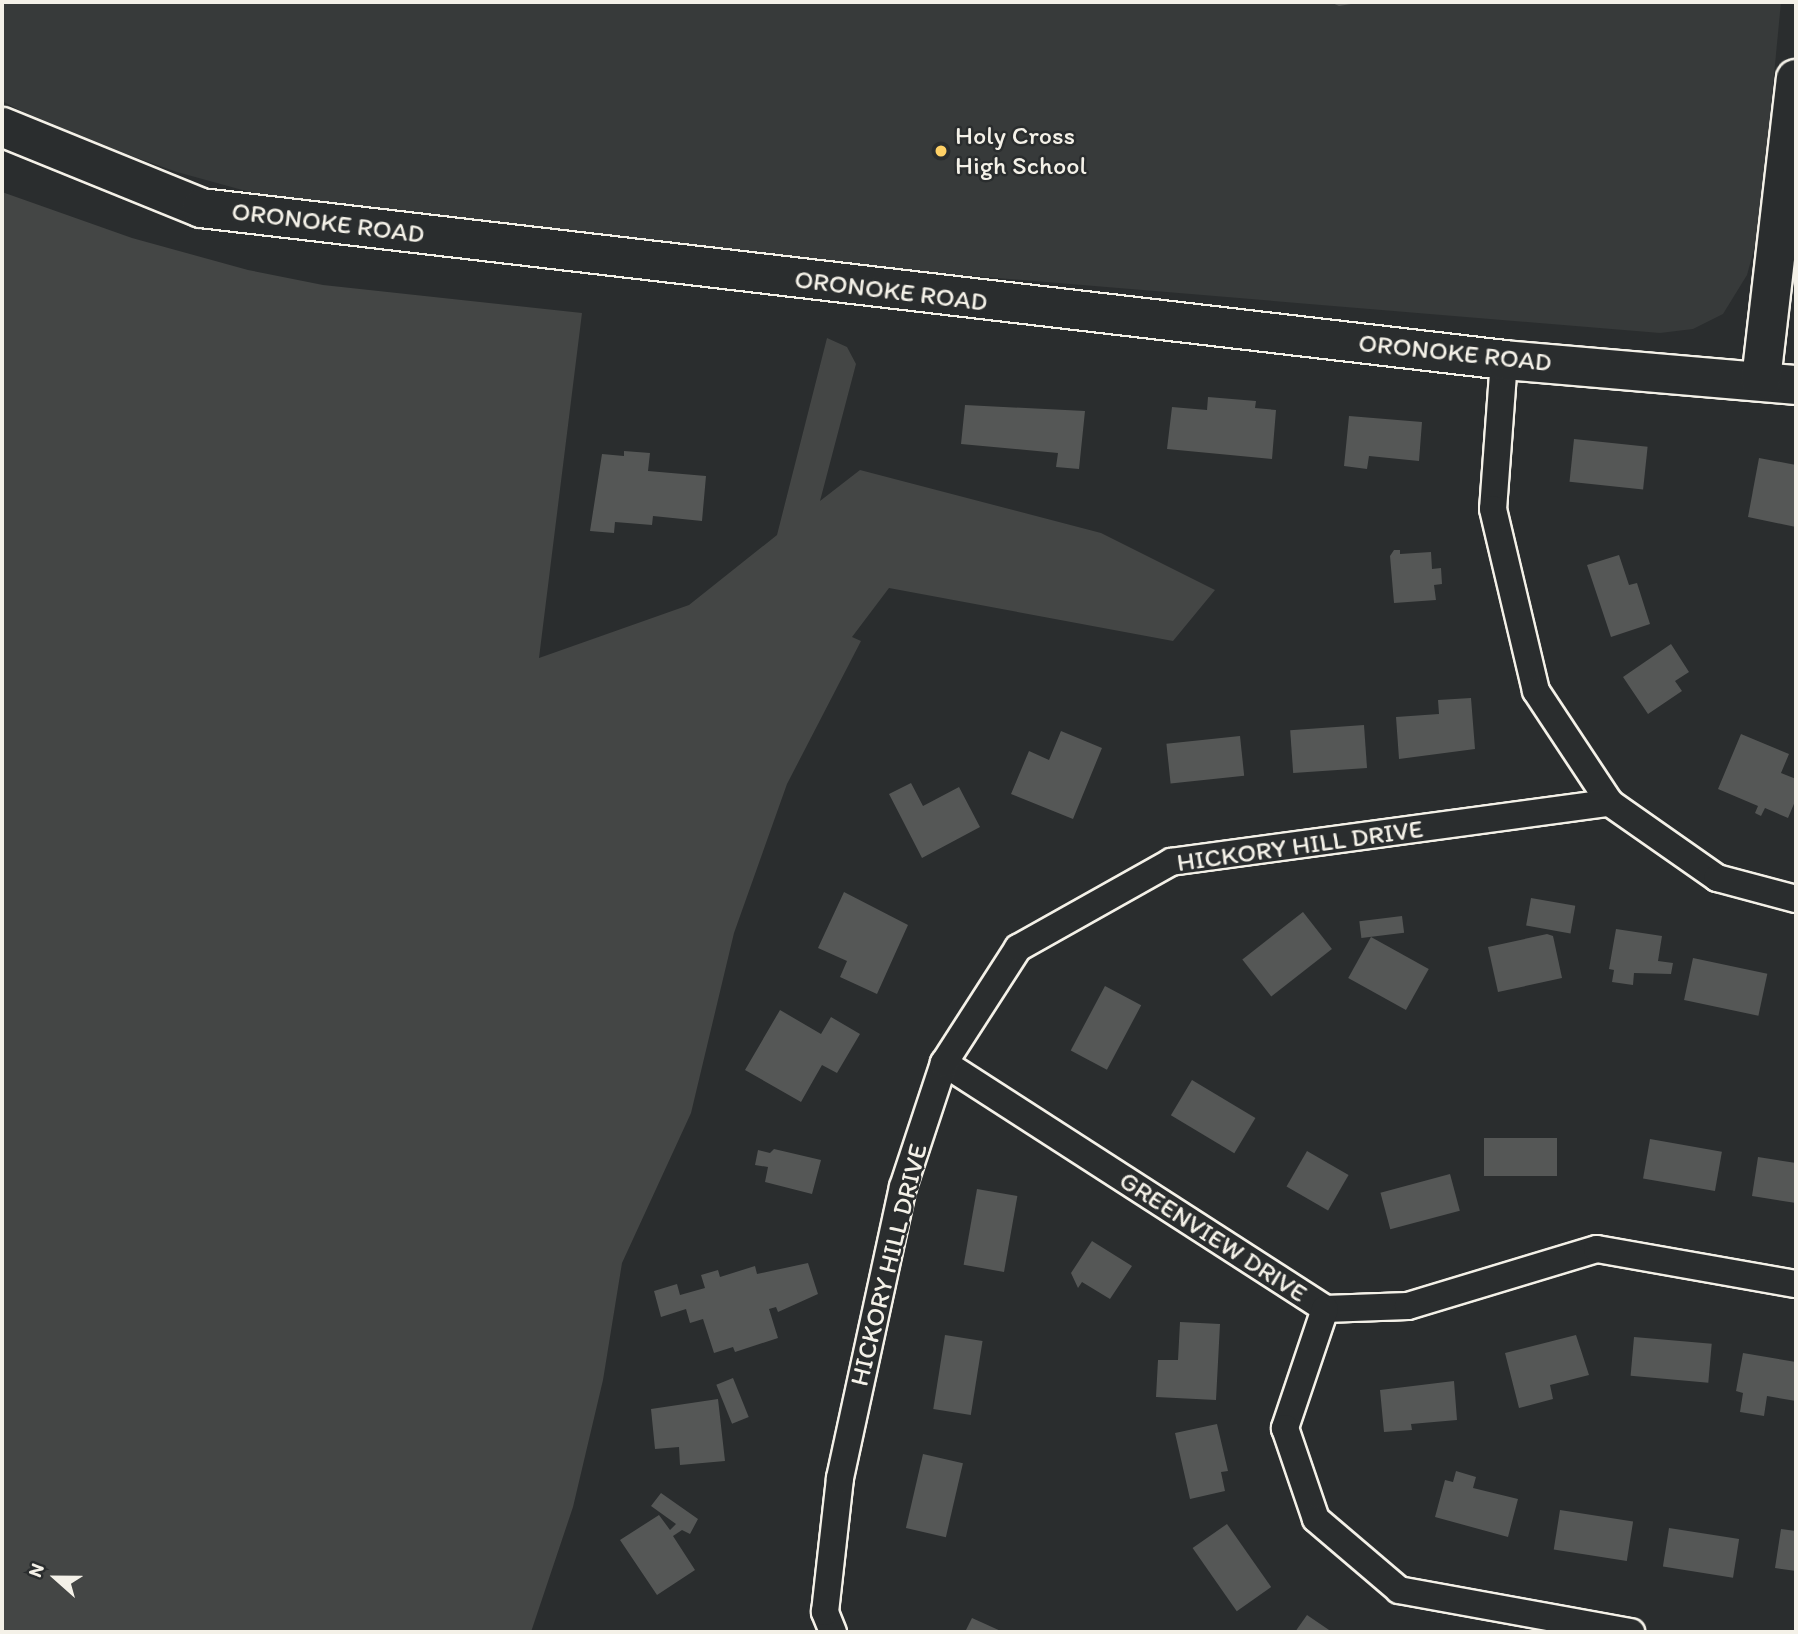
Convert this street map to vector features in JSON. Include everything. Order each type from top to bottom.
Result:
[{"type":"street","points":[[1779,382],[1796,79]]},
{"type":"street","name":"ORONOKE ROAD","points":[[2,127],[201,208],[1504,360],[1779,382]]},
{"type":"street","points":[[1504,360],[1493,509],[1536,691],[1609,803],[1717,878],[1796,899]]},
{"type":"street","name":"HICKORY HILL DRIVE","points":[[833,1632],[825,1612],[840,1478],[903,1187],[944,1063],[1018,948],[1171,862],[1609,803]]},
{"type":"street","name":"GREENVIEW DRIVE","points":[[944,1063],[1325,1310],[1408,1306],[1597,1249],[1796,1284]]},
{"type":"street","points":[[1325,1310],[1285,1428],[1317,1519],[1399,1590],[1631,1632]]},
{"type":"shaded area","name":"Holy Cross High School","points":[[2,2],[1781,2],[1759,231],[1747,275],[1723,314],[1693,329],[1660,333],[961,275],[370,214],[264,196],[177,172],[55,129],[2,101]]},
{"type":"shaded area","points":[[2,192],[132,238],[248,270],[323,285],[582,313],[539,658],[689,605],[777,535],[827,338],[847,347],[856,364],[820,501],[860,470],[1101,533],[1215,590],[1173,641],[889,588],[852,637],[861,641],[787,784],[734,933],[691,1113],[622,1263],[603,1380],[573,1507],[531,1632],[2,1632]]},
{"type":"building","points":[[1330,2],[1357,2],[1357,3],[1339,6]]},
{"type":"building","points":[[1208,397],[1256,401],[1255,408],[1276,410],[1272,459],[1167,449],[1172,407],[1207,410]]},
{"type":"building","points":[[965,405],[1085,411],[1079,469],[1056,467],[1058,453],[961,444]]},
{"type":"building","points":[[1349,416],[1422,422],[1419,461],[1369,456],[1367,469],[1344,466]]},
{"type":"building","points":[[1574,439],[1648,447],[1643,489],[1570,482]]},
{"type":"building","points":[[624,451],[650,453],[648,471],[706,476],[702,521],[653,516],[652,525],[615,522],[614,533],[590,531],[602,454],[624,456]]},
{"type":"building","points":[[1759,458],[1796,465],[1796,527],[1748,517]]},
{"type":"building","points":[[1394,550],[1400,550],[1400,554],[1431,552],[1432,569],[1441,568],[1442,584],[1434,585],[1436,600],[1394,603],[1390,556]]},
{"type":"building","points":[[1619,555],[1629,585],[1637,583],[1650,624],[1611,637],[1587,565]]},
{"type":"building","points":[[1671,644],[1689,672],[1675,681],[1682,691],[1648,714],[1623,677]]},
{"type":"building","points":[[1471,698],[1475,749],[1399,759],[1396,717],[1439,714],[1438,700]]},
{"type":"building","points":[[1364,725],[1367,768],[1293,773],[1290,730]]},
{"type":"building","points":[[1061,731],[1102,748],[1073,819],[1011,794],[1029,751],[1049,760]]},
{"type":"building","points":[[1741,734],[1789,754],[1781,773],[1796,779],[1796,799],[1788,818],[1765,808],[1761,816],[1755,813],[1758,806],[1718,789]]},
{"type":"building","points":[[1240,736],[1244,776],[1171,784],[1166,744]]},
{"type":"building","points":[[911,783],[923,806],[959,787],[980,827],[922,858],[889,794]]},
{"type":"building","points":[[844,892],[908,925],[877,994],[840,977],[847,961],[818,948]]},
{"type":"building","points":[[1531,898],[1575,906],[1570,933],[1526,926]]},
{"type":"building","points":[[1303,912],[1332,949],[1271,996],[1242,959]]},
{"type":"building","points":[[1402,916],[1404,933],[1361,938],[1359,921]]},
{"type":"building","points":[[1616,929],[1662,936],[1658,961],[1673,963],[1671,974],[1634,973],[1633,985],[1612,982],[1614,970],[1609,969]]},
{"type":"building","points":[[1547,934],[1553,936],[1562,978],[1498,992],[1488,947]]},
{"type":"building","points":[[1371,937],[1429,969],[1406,1010],[1348,978]]},
{"type":"building","points":[[1693,958],[1767,974],[1758,1016],[1684,1000]]},
{"type":"building","points":[[1105,986],[1141,1005],[1107,1070],[1071,1050]]},
{"type":"building","points":[[780,1010],[821,1034],[831,1017],[860,1034],[837,1073],[822,1065],[801,1102],[745,1070]]},
{"type":"building","points":[[1192,1080],[1255,1118],[1234,1153],[1171,1115]]},
{"type":"building","points":[[1484,1138],[1557,1138],[1557,1176],[1484,1176]]},
{"type":"building","points":[[1650,1139],[1722,1152],[1715,1191],[1643,1178]]},
{"type":"building","points":[[774,1149],[821,1160],[812,1194],[765,1182],[768,1167],[755,1165],[758,1150],[770,1153]]},
{"type":"building","points":[[1307,1151],[1349,1175],[1328,1211],[1286,1187]]},
{"type":"building","points":[[1758,1157],[1796,1163],[1796,1203],[1752,1196]]},
{"type":"building","points":[[1450,1174],[1460,1211],[1390,1229],[1380,1193]]},
{"type":"building","points":[[977,1189],[1017,1196],[1004,1272],[964,1265]]},
{"type":"building","points":[[1092,1241],[1132,1266],[1110,1299],[1082,1282],[1078,1288],[1071,1273]]},
{"type":"building","points":[[808,1263],[818,1294],[778,1312],[776,1307],[769,1309],[778,1338],[735,1352],[733,1347],[714,1353],[703,1319],[690,1323],[686,1309],[661,1317],[654,1291],[677,1284],[680,1295],[705,1288],[701,1275],[718,1270],[720,1277],[755,1266],[757,1274]]},
{"type":"building","points":[[1180,1322],[1220,1324],[1216,1400],[1156,1397],[1158,1360],[1178,1360]]},
{"type":"building","points":[[945,1335],[983,1341],[971,1415],[933,1409]]},
{"type":"building","points":[[1576,1335],[1589,1375],[1550,1385],[1553,1399],[1519,1408],[1505,1353]]},
{"type":"building","points":[[1634,1337],[1712,1344],[1708,1383],[1631,1376]]},
{"type":"building","points":[[1743,1353],[1796,1362],[1796,1401],[1767,1396],[1764,1416],[1740,1412],[1743,1393],[1736,1391]]},
{"type":"building","points":[[733,1378],[749,1417],[732,1424],[716,1385]]},
{"type":"building","points":[[1454,1381],[1457,1420],[1411,1424],[1412,1430],[1384,1432],[1380,1390]]},
{"type":"building","points":[[718,1399],[725,1461],[680,1465],[679,1447],[655,1449],[651,1409]]},
{"type":"building","points":[[1217,1424],[1228,1471],[1221,1472],[1225,1491],[1190,1499],[1175,1433]]},
{"type":"building","points":[[923,1454],[963,1463],[946,1537],[906,1528]]},
{"type":"building","points":[[1456,1471],[1476,1477],[1473,1488],[1518,1499],[1508,1537],[1435,1517],[1445,1480],[1453,1482]]},
{"type":"building","points":[[661,1493],[698,1519],[690,1534],[682,1530],[673,1536],[695,1570],[657,1595],[620,1540],[659,1515],[670,1530],[676,1524],[651,1506]]},
{"type":"building","points":[[1560,1510],[1633,1522],[1627,1561],[1554,1550]]},
{"type":"building","points":[[1227,1524],[1271,1587],[1237,1611],[1193,1548]]},
{"type":"building","points":[[1669,1528],[1739,1539],[1733,1578],[1663,1567]]},
{"type":"building","points":[[1781,1529],[1796,1531],[1796,1571],[1775,1568]]},
{"type":"building","points":[[1307,1615],[1332,1632],[1295,1632]]},
{"type":"building","points":[[972,1618],[1003,1632],[965,1632]]},
{"type":"place","name":"Holy Cross High School","points":[[941,151]]}]
